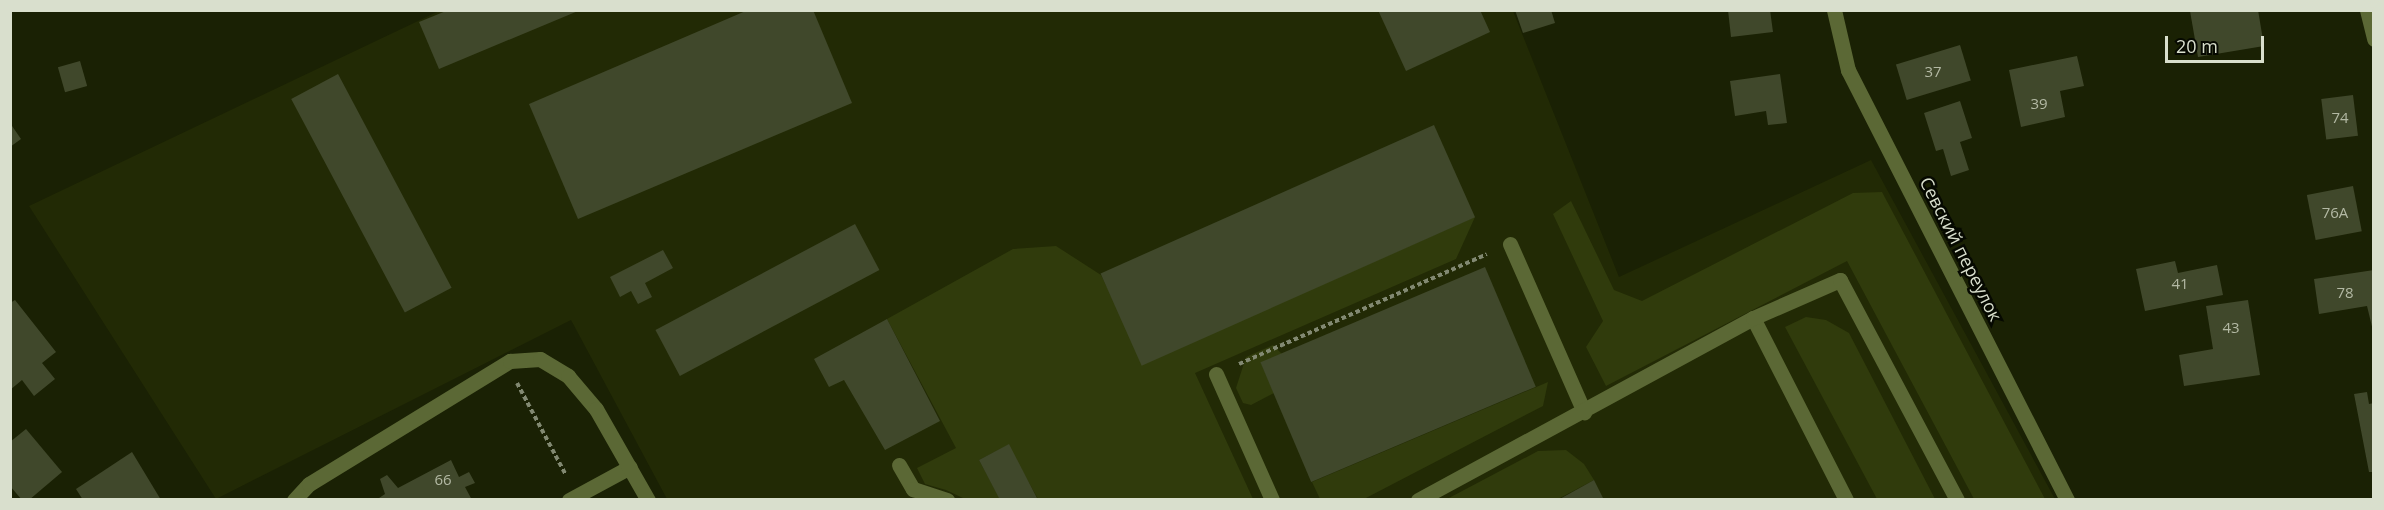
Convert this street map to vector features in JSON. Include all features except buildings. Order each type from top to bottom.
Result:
[{"type":"street","name":"Севский переулок","points":[[1834,10],[1848,70],[2067,500]]},
{"type":"street","points":[[2367,10],[2373,39]]},
{"type":"street","points":[[1510,244],[1584,412]]},
{"type":"street","points":[[1418,500],[1584,412],[1753,318],[1840,280],[1957,500]]},
{"type":"street","points":[[1753,318],[1846,500]]},
{"type":"street","points":[[294,500],[309,484],[510,361],[540,359],[568,376],[596,409],[648,500]]},
{"type":"street","points":[[1216,374],[1272,500]]},
{"type":"street","points":[[899,465],[913,489],[947,500]]},
{"type":"street","points":[[573,498],[630,467]]},
{"type":"path","points":[[1216,374],[1510,244]]},
{"type":"path","points":[[515,381],[573,498]]},
{"type":"shaded area","points":[[439,11],[1513,11],[1619,277],[1871,160],[2055,499],[667,499],[571,320],[216,499],[29,206]]},
{"type":"shaded area","points":[[1882,192],[2045,499],[1974,499],[1847,261],[1606,386],[1586,347],[1603,321],[1553,214],[1571,201],[1614,290],[1642,301],[1853,193]]},
{"type":"shaded area","points":[[1475,217],[1456,259],[1195,373],[1253,499],[1038,499],[1008,445],[979,460],[1000,499],[965,499],[925,484],[917,468],[956,448],[887,319],[1013,249],[1056,246],[1101,275],[1144,363]]},
{"type":"shaded area","points":[[1806,317],[1826,320],[1849,333],[1935,499],[1877,499],[1785,327]]},
{"type":"shaded area","points":[[1273,345],[1282,354],[1261,363],[1274,393],[1251,405],[1243,403],[1236,388],[1246,357]]},
{"type":"shaded area","points":[[1548,382],[1543,406],[1364,499],[1320,499],[1312,482]]},
{"type":"shaded area","points":[[1566,450],[1584,464],[1594,480],[1558,499],[1447,499],[1538,451]]}]
